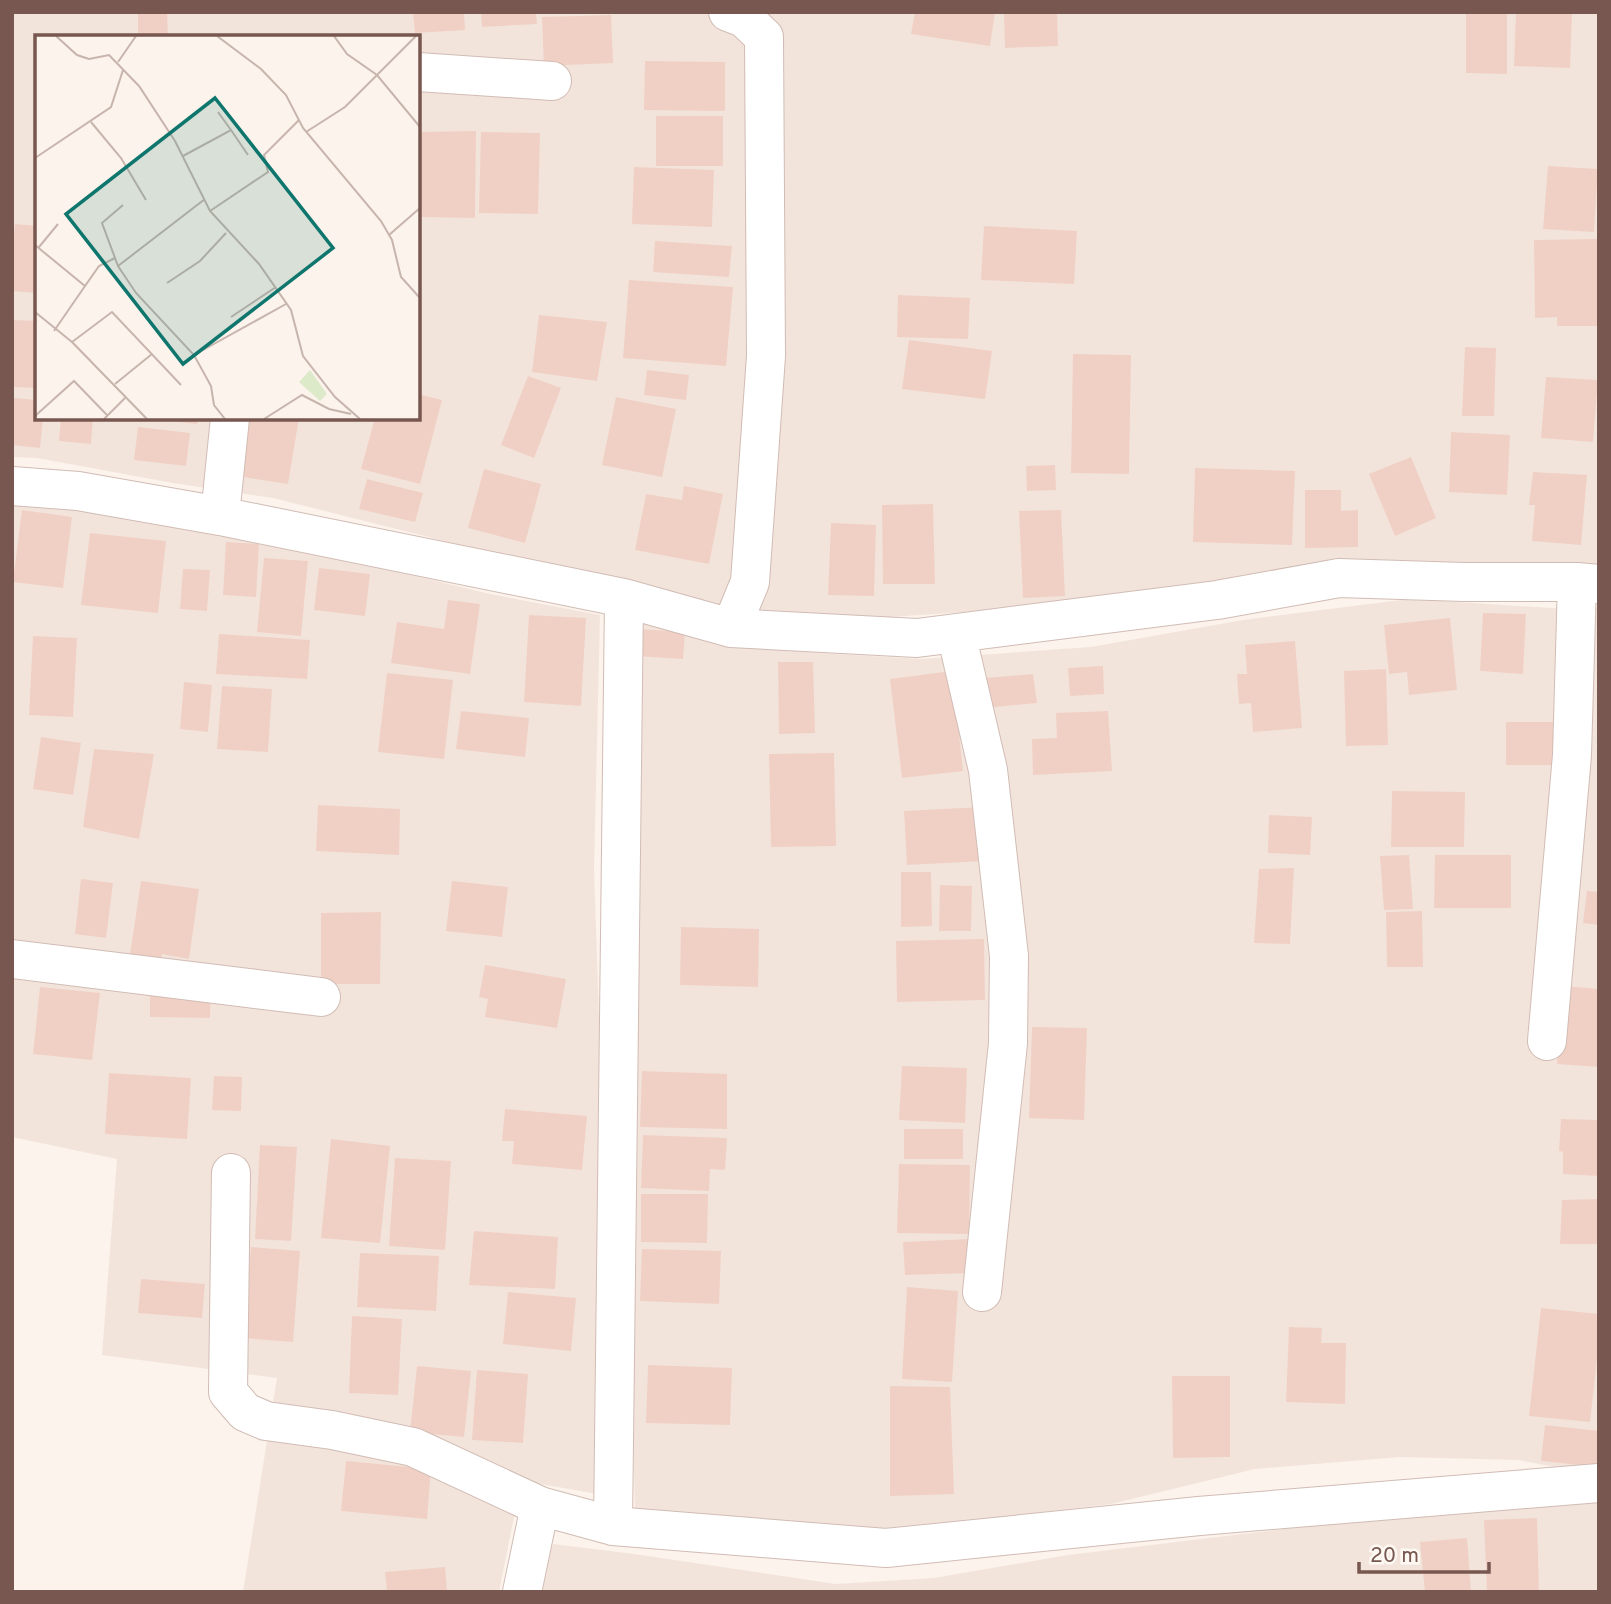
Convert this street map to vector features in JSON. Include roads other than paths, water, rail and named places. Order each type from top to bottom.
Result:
[{"type":"street","points":[[728,12],[744,19],[764,37],[766,356],[750,582],[732,628]]},
{"type":"street","points":[[420,72],[552,81]]},
{"type":"street","points":[[220,516],[230,420]]},
{"type":"street","points":[[12,486],[78,491],[220,516],[624,598],[732,628],[917,638],[1217,600],[1339,578],[1588,583],[1547,1041]]},
{"type":"street","points":[[613,1526],[624,598]]},
{"type":"street","points":[[956,633],[988,770],[1009,956],[1008,1043],[982,1292]]},
{"type":"street","points":[[12,959],[321,997]]},
{"type":"street","points":[[231,1173],[228,1392],[245,1412],[266,1421],[332,1430],[413,1447],[540,1506],[613,1526],[886,1548],[1185,1518],[1599,1483]]},
{"type":"street","points":[[522,1592],[540,1506]]}]
